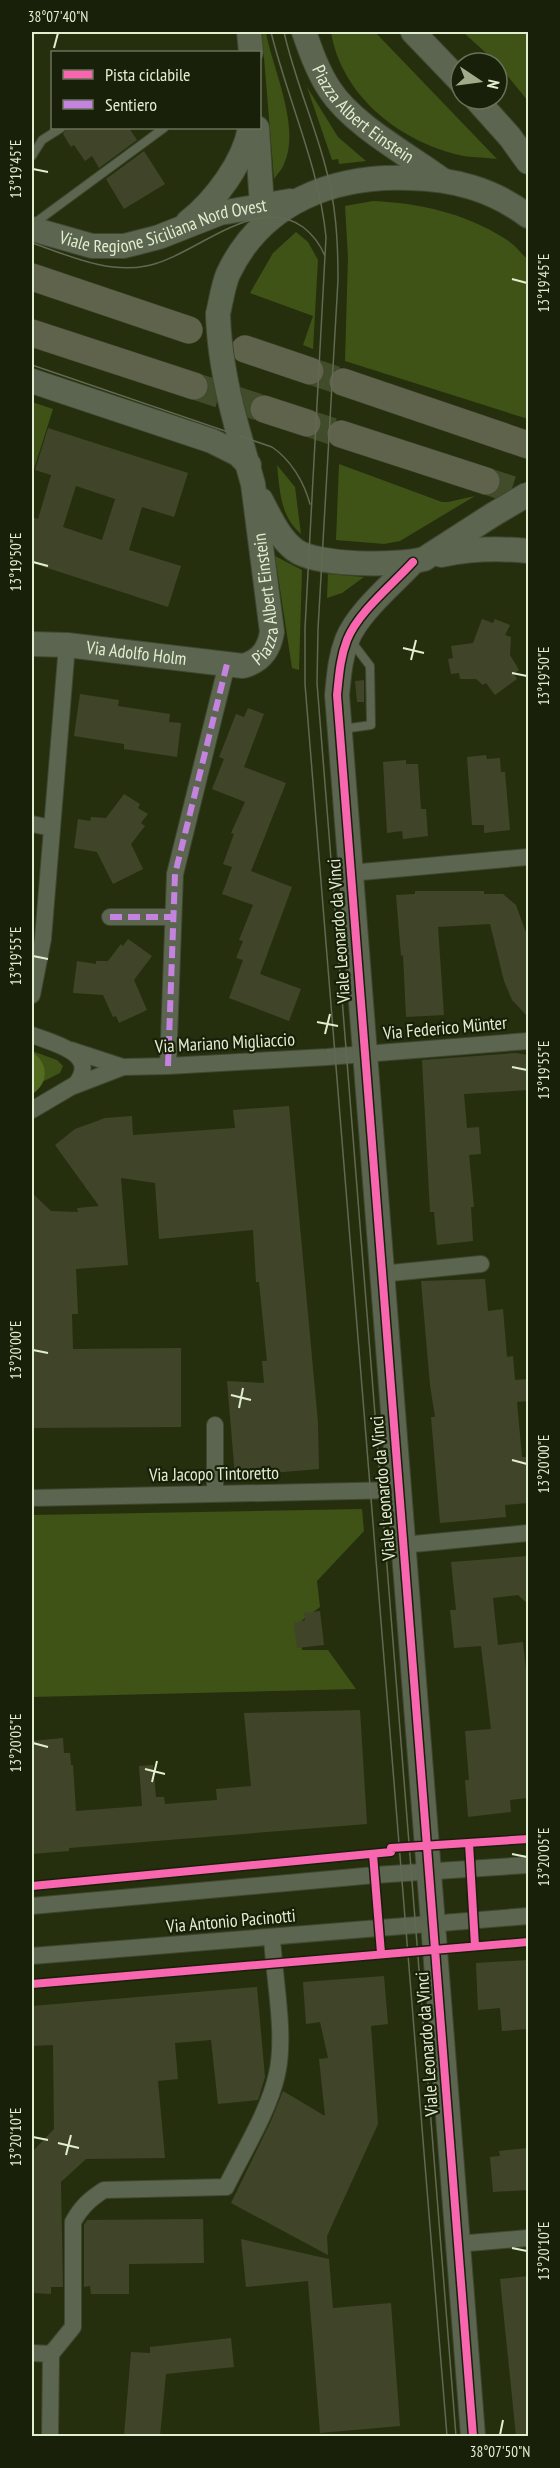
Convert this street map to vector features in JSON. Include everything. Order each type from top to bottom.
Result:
[{"type":"main road","points":[[32,277],[189,330]]},
{"type":"main road","points":[[32,333],[194,386]]},
{"type":"main road","points":[[245,349],[310,371]]},
{"type":"main road","points":[[343,382],[528,445]]},
{"type":"main road","points":[[264,409],[307,423]]},
{"type":"main road","points":[[341,434],[486,481]]},
{"type":"street","points":[[249,32],[251,51]]},
{"type":"street","name":"Piazza Albert Einstein","points":[[304,32],[315,64],[331,92],[373,132],[441,179]]},
{"type":"street","points":[[413,32],[449,70]]},
{"type":"street","points":[[487,111],[528,162]]},
{"type":"street","points":[[177,231],[194,217],[215,194],[236,163],[250,129]]},
{"type":"street","points":[[257,129],[263,216]]},
{"type":"street","name":"Piazza Albert Einstein","points":[[297,200],[319,189],[344,182],[389,177],[441,179],[498,196],[528,216]]},
{"type":"street","name":"Viale Regione Siciliana Nord Ovest","points":[[32,227],[72,242],[105,247],[142,243],[220,213],[263,216],[297,200]]},
{"type":"street","name":"Piazza Albert Einstein","points":[[263,216],[228,276],[218,314],[224,379],[251,475],[273,523],[282,537],[300,553],[322,559],[361,563],[419,560]]},
{"type":"street","points":[[32,381],[212,441],[238,454],[251,475]]},
{"type":"street","name":"Piazza Albert Einstein","points":[[235,665],[259,659],[266,651],[272,632],[251,475]]},
{"type":"street","points":[[419,560],[528,494]]},
{"type":"street","points":[[419,560],[465,550],[528,551]]},
{"type":"street","name":"Viale Leonardo da Vinci","points":[[419,560],[361,617],[348,638],[337,695],[473,2436]]},
{"type":"street","name":"Via Adolfo Holm","points":[[32,644],[67,645],[235,665]]},
{"type":"street","points":[[32,995],[43,939],[67,645]]},
{"type":"street","points":[[168,1066],[175,874],[235,665]]},
{"type":"street","points":[[32,824],[52,828]]},
{"type":"street","points":[[350,873],[528,858]]},
{"type":"street","points":[[110,917],[174,917]]},
{"type":"street","points":[[32,1035],[123,1067]]},
{"type":"street","name":"Via Federico Münter","points":[[364,1054],[528,1041]]},
{"type":"street","points":[[70,1088],[80,1079],[82,1066],[81,1060],[71,1050]]},
{"type":"street","name":"Via Mariano Migliaccio","points":[[123,1067],[364,1054]]},
{"type":"street","points":[[32,1110],[70,1088],[123,1067]]},
{"type":"street","points":[[381,1274],[481,1264]]},
{"type":"street","points":[[215,1425],[215,1493]]},
{"type":"street","name":"Via Jacopo Tintoretto","points":[[32,1498],[398,1490]]},
{"type":"street","points":[[403,1545],[528,1533]]},
{"type":"street","name":"Via Antonio Pacinotti","points":[[32,1906],[428,1871],[528,1865]]},
{"type":"street","name":"Via Antonio Pacinotti","points":[[32,1956],[528,1916]]},
{"type":"street","points":[[50,2436],[51,2354],[72,2327],[73,2222],[90,2199],[104,2190],[226,2187],[268,2098],[278,2068],[280,2048],[272,1937]]},
{"type":"street","points":[[458,2244],[528,2238]]},
{"type":"street","points":[[32,2353],[51,2354]]},
{"type":"lane","points":[[32,156],[42,140],[59,129]]},
{"type":"lane","points":[[32,227],[163,129]]},
{"type":"lane","points":[[339,729],[371,725],[370,666],[348,638]]},
{"type":"green space","points":[[331,32],[375,32],[497,159],[470,157],[433,147],[393,125],[359,94],[346,75]]},
{"type":"green space","points":[[463,32],[528,32],[528,101],[509,78],[509,51],[484,51]]},
{"type":"green space","points":[[262,33],[266,33],[288,116],[288,149],[284,164],[274,179]]},
{"type":"green space","points":[[307,87],[338,137],[366,161],[339,164],[338,159],[332,160]]},
{"type":"green space","points":[[373,201],[424,207],[473,222],[504,238],[528,260],[528,419],[345,361],[348,257],[345,206]]},
{"type":"green space","points":[[296,232],[308,242],[318,260],[313,349],[303,345],[313,316],[250,293],[273,253]]},
{"type":"green space","points":[[32,402],[53,409],[34,469],[32,468]]},
{"type":"green space","points":[[339,464],[442,502],[475,496],[400,541],[384,544],[336,540]]},
{"type":"green space","points":[[277,465],[295,487],[301,534],[285,511],[280,494]]},
{"type":"green space","points":[[275,556],[302,570],[299,670],[292,668]]},
{"type":"green space","points":[[328,574],[364,577],[342,593],[327,598]]},
{"type":"green space","points":[[32,1051],[57,1060],[63,1066],[60,1073],[32,1087]]},
{"type":"green space","points":[[32,1052],[42,1062],[45,1073],[42,1085],[32,1094]]},
{"type":"green space","points":[[362,1509],[364,1531],[317,1581],[320,1607],[301,1621],[302,1650],[328,1650],[356,1689],[32,1697],[32,1515]]},
{"type":"building","points":[[66,129],[130,129],[137,140],[99,168],[92,156],[85,161],[74,145],[71,147],[63,134]]},
{"type":"building","points":[[144,151],[165,184],[124,209],[106,179]]},
{"type":"building","points":[[48,428],[188,473],[174,517],[142,507],[129,550],[181,566],[168,607],[32,563],[32,517],[38,519],[51,475],[35,470]],"holes":[[[76,486],[115,499],[102,540],[63,527]]]},
{"type":"building","points":[[482,619],[493,623],[495,619],[510,625],[505,635],[511,637],[510,655],[519,670],[514,674],[517,679],[495,695],[486,683],[483,685],[476,679],[460,679],[459,673],[451,674],[448,659],[453,658],[451,646],[473,643]]},
{"type":"building","points":[[364,680],[364,702],[357,702],[355,681]]},
{"type":"building","points":[[80,694],[119,700],[118,706],[170,714],[169,722],[181,723],[177,757],[124,749],[124,744],[74,736]]},
{"type":"building","points":[[248,708],[264,714],[244,767],[286,783],[251,871],[292,887],[260,974],[301,989],[289,1021],[229,998],[243,960],[236,958],[243,941],[239,940],[253,905],[222,894],[232,867],[223,864],[234,834],[231,833],[245,802],[212,789],[224,759],[219,757],[236,714],[244,717]]},
{"type":"building","points":[[486,755],[487,759],[500,758],[501,772],[505,772],[510,830],[484,833],[484,825],[472,825],[467,757]]},
{"type":"building","points":[[406,760],[406,764],[418,764],[421,809],[426,809],[428,836],[403,839],[402,831],[387,833],[383,762]]},
{"type":"building","points":[[124,794],[140,804],[138,808],[148,814],[141,823],[145,826],[131,844],[143,869],[113,884],[97,852],[74,848],[78,819],[90,821],[91,817],[106,818]]},
{"type":"building","points":[[415,891],[484,891],[484,894],[503,894],[516,905],[528,938],[528,1017],[512,1000],[504,981],[490,924],[438,927],[444,1015],[406,1017],[403,955],[401,956],[396,895],[415,894]]},
{"type":"building","points":[[128,939],[152,956],[134,980],[147,1010],[119,1023],[116,1016],[113,1017],[103,995],[73,993],[77,961],[96,964],[96,961],[108,961],[121,944],[123,946]]},
{"type":"building","points":[[516,1053],[528,1055],[528,1090],[464,1094],[467,1128],[479,1127],[481,1154],[469,1155],[474,1207],[471,1207],[473,1241],[437,1245],[434,1212],[430,1212],[422,1060]]},
{"type":"building","points":[[289,1106],[318,1423],[319,1469],[235,1476],[227,1381],[264,1383],[262,1361],[267,1361],[259,1282],[256,1282],[253,1230],[159,1239],[155,1183],[121,1178],[128,1265],[76,1269],[78,1314],[72,1314],[73,1349],[181,1348],[181,1427],[32,1428],[32,1193],[51,1211],[78,1212],[77,1208],[99,1206],[55,1145],[75,1129],[105,1118],[132,1116],[133,1135],[235,1128],[233,1110]]},
{"type":"building","points":[[485,1279],[488,1311],[503,1309],[507,1357],[513,1356],[515,1380],[528,1379],[528,1401],[517,1402],[522,1457],[528,1457],[528,1503],[505,1505],[506,1517],[440,1523],[431,1417],[435,1417],[421,1281]]},
{"type":"building","points":[[528,1556],[528,1604],[518,1595],[493,1598],[498,1645],[523,1642],[528,1688],[528,1798],[510,1800],[511,1812],[468,1817],[465,1780],[469,1780],[465,1731],[491,1729],[481,1646],[454,1648],[450,1610],[456,1610],[451,1562]]},
{"type":"building","points":[[320,1611],[324,1645],[297,1648],[294,1623],[305,1620],[304,1613]]},
{"type":"building","points":[[360,1710],[367,1824],[69,1848],[69,1851],[32,1854],[32,1741],[63,1738],[64,1753],[70,1753],[71,1765],[73,1765],[76,1811],[142,1806],[139,1766],[153,1765],[156,1797],[164,1797],[165,1804],[217,1800],[216,1789],[251,1786],[244,1713]]},
{"type":"building","points":[[528,1960],[528,2029],[502,2031],[500,2008],[478,2010],[476,1963]]},
{"type":"building","points":[[384,1976],[388,2024],[371,2026],[378,2124],[327,2236],[328,2255],[231,2203],[283,2091],[325,2116],[319,2059],[328,2058],[320,2022],[306,2024],[303,1982]]},
{"type":"building","points":[[257,1987],[265,2077],[258,2100],[218,2104],[211,2040],[175,2043],[178,2079],[158,2081],[165,2158],[86,2159],[61,2182],[63,2287],[51,2287],[51,2294],[32,2293],[32,2152],[54,2129],[53,2045],[32,2046],[32,2006]]},
{"type":"building","points":[[528,2148],[528,2190],[493,2192],[490,2157],[500,2156],[499,2151]]},
{"type":"building","points":[[203,2219],[204,2263],[129,2264],[129,2294],[91,2294],[90,2286],[84,2287],[84,2225],[87,2220]]},
{"type":"building","points":[[241,2239],[329,2259],[333,2308],[391,2303],[400,2426],[320,2433],[308,2281],[246,2287]]},
{"type":"building","points":[[528,2276],[528,2436],[516,2436],[500,2279]]},
{"type":"building","points":[[231,2338],[234,2367],[166,2374],[160,2436],[124,2436],[131,2352],[150,2353],[150,2347]]},
{"type":"tunnel","points":[[310,371],[343,382]]},
{"type":"tunnel","points":[[194,386],[264,409]]},
{"type":"tunnel","points":[[307,423],[341,434]]},
{"type":"tunnel","points":[[486,481],[528,495]]},
{"type":"tram line","points":[[271,32],[317,185],[326,237],[305,628],[305,684],[447,2436]]},
{"type":"tram line","points":[[284,32],[329,179],[337,236],[338,280],[318,629],[317,683],[456,2436]]},
{"type":"tram line","points":[[32,243],[88,262],[131,268],[164,261],[224,230],[265,217],[284,218],[303,227],[316,240],[325,256]]},
{"type":"tram line","points":[[32,365],[272,447],[296,472],[310,504]]},
{"type":"marked path","points":[[168,1066],[175,874],[227,664]]},
{"type":"marked path","points":[[110,917],[173,917]]},
{"type":"cycle path","points":[[413,562],[367,609],[352,630],[343,654],[337,695],[473,2436]]},
{"type":"cycle path","points":[[32,1886],[391,1852],[391,1848],[528,1839]]},
{"type":"cycle path","points":[[469,1843],[475,1946]]},
{"type":"cycle path","points":[[373,1854],[381,1953]]},
{"type":"cycle path","points":[[32,1984],[528,1942]]}]
